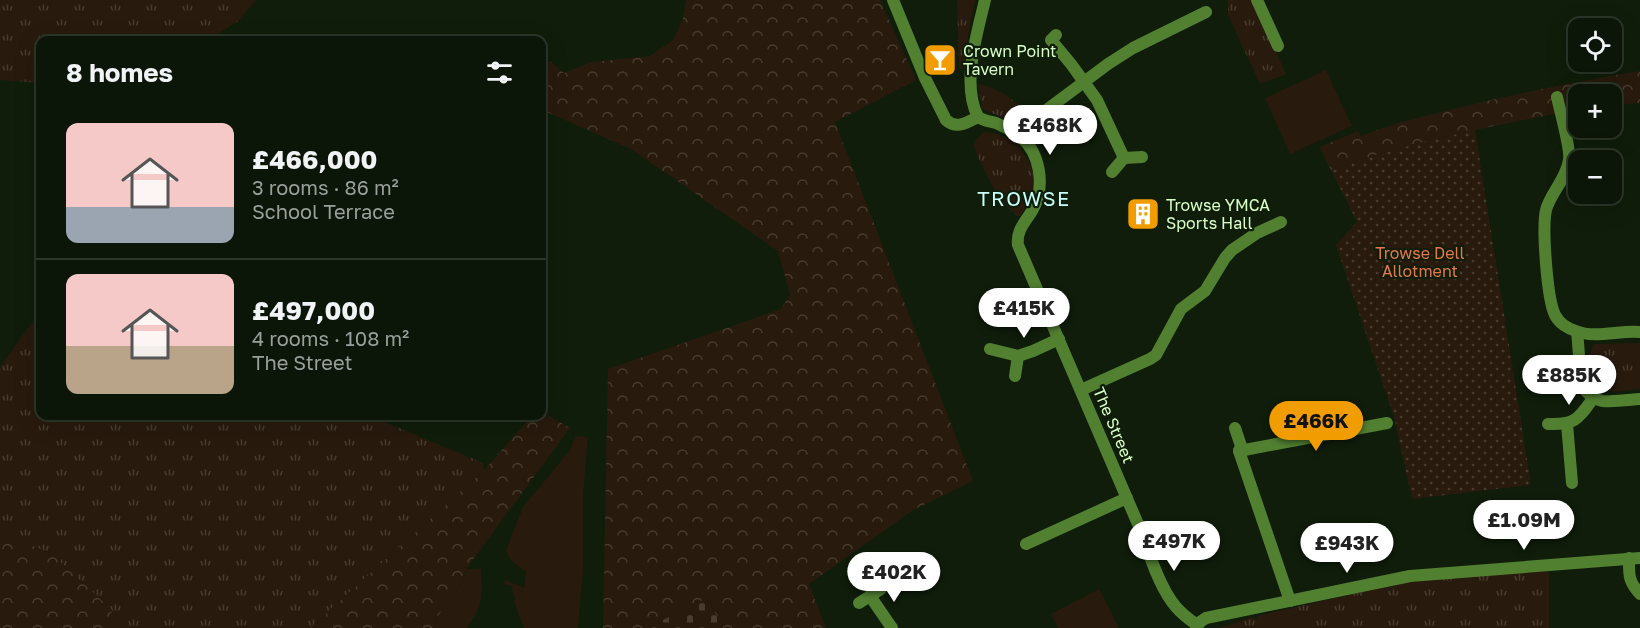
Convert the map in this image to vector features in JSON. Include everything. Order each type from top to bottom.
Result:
[{"type":"street","points":[[893,0],[925,78],[946,120],[958,126],[978,117]]},
{"type":"street","points":[[985,0],[971,66],[974,106],[978,117],[1000,125],[1019,136],[1037,117],[1084,81],[1133,48],[1206,12]]},
{"type":"street","points":[[1257,0],[1278,46]]},
{"type":"street","points":[[1056,35],[1051,40],[1084,81],[1102,110],[1124,158]]},
{"type":"street","points":[[1557,98],[1570,158],[1566,175],[1547,208],[1544,228],[1550,298],[1554,313],[1559,321],[1577,332],[1597,334],[1640,332]]},
{"type":"street","name":"The Street","points":[[1019,136],[1034,156],[1040,178],[1036,202],[1017,234],[1018,244],[1144,538],[1150,558],[1170,599],[1197,627]]},
{"type":"street","points":[[1112,172],[1124,158],[1142,157]]},
{"type":"street","points":[[1081,390],[1156,355],[1181,309],[1205,291],[1232,250],[1257,233],[1281,222]]},
{"type":"street","points":[[1577,332],[1585,389],[1594,397],[1604,401],[1640,399]]},
{"type":"street","points":[[990,349],[1018,356],[1059,339]]},
{"type":"street","points":[[1015,376],[1018,356]]},
{"type":"street","points":[[1548,424],[1567,424],[1580,415],[1594,397]]},
{"type":"street","points":[[1239,451],[1387,423]]},
{"type":"street","points":[[1567,424],[1572,483]]},
{"type":"street","points":[[1235,428],[1241,446],[1239,451],[1290,601]]},
{"type":"street","points":[[1026,544],[1127,498]]},
{"type":"street","points":[[1197,627],[1206,618],[1410,576],[1634,558],[1629,577],[1631,585],[1640,594]]},
{"type":"street","points":[[859,603],[876,592],[892,628]]},
{"type":"green space","points":[[0,0],[256,0],[237,22],[214,36],[36,36],[36,83],[0,80]]},
{"type":"green space","points":[[686,0],[880,0],[916,80],[835,122],[973,481],[913,510],[809,584],[826,628],[723,628],[707,598],[647,628],[603,628],[608,369],[781,309],[790,295],[778,251],[631,149],[546,112],[546,62],[550,61],[564,73],[592,62],[650,56],[673,40],[683,18]]},
{"type":"green space","points":[[957,0],[975,0],[965,52],[965,67],[959,69]]},
{"type":"green space","points":[[1228,0],[1252,0],[1286,74],[1260,84],[1228,15]]},
{"type":"green space","points":[[1326,70],[1352,126],[1290,154],[1265,98]]},
{"type":"green space","points":[[1640,71],[1640,103],[1622,104],[1622,84],[1570,84]]},
{"type":"green space","points":[[978,84],[1006,95],[1029,115],[1020,124],[982,109]]},
{"type":"green space","points":[[1568,84],[1568,111],[1422,142],[1331,170],[1319,147],[1358,131],[1361,136],[1409,120]]},
{"type":"green space","name":"Trowse Dell Allotment","points":[[1475,130],[1531,485],[1412,499],[1394,417],[1336,245],[1357,222],[1331,170],[1402,148]]},
{"type":"green space","points":[[984,132],[1000,135],[1013,142],[1031,167],[1034,191],[1020,216],[1017,216],[999,199],[978,157],[974,146],[976,140]]},
{"type":"green space","points":[[36,313],[36,420],[380,420],[483,463],[484,470],[310,628],[108,628],[112,610],[55,557],[0,528],[0,367],[33,321]]},
{"type":"green space","points":[[1640,343],[1640,389],[1613,392],[1591,382],[1590,355],[1593,344]]},
{"type":"green space","points":[[546,414],[570,428],[466,569],[461,584],[436,619],[435,628],[310,628],[484,470],[528,420],[546,420]]},
{"type":"green space","points":[[575,436],[588,437],[583,497],[583,570],[578,628],[524,628],[514,602],[511,586],[503,584],[506,580],[524,588],[526,572],[511,560],[506,550],[523,507],[570,450]]},
{"type":"green space","points":[[0,528],[55,557],[112,610],[108,628],[0,628]]},
{"type":"green space","points":[[466,569],[481,569],[481,594],[476,612],[467,628],[435,628],[436,619],[461,584]]},
{"type":"green space","points":[[1515,572],[1549,572],[1549,628],[1219,628],[1253,617],[1254,619],[1257,616],[1410,581]]},
{"type":"green space","points":[[1099,589],[1119,628],[1058,628],[1051,614]]},
{"type":"green space","points":[[707,598],[723,628],[647,628]]},
{"type":"green space","points":[[1306,612],[1311,628],[1256,628],[1259,627]]},
{"type":"place","name":"Crown Point Tavern","points":[[940,60]]},
{"type":"place","name":"Trowse YMCA Sports Hall","points":[[1143,214]]},
{"type":"district","name":"TROWSE","points":[[1024,198]]}]
